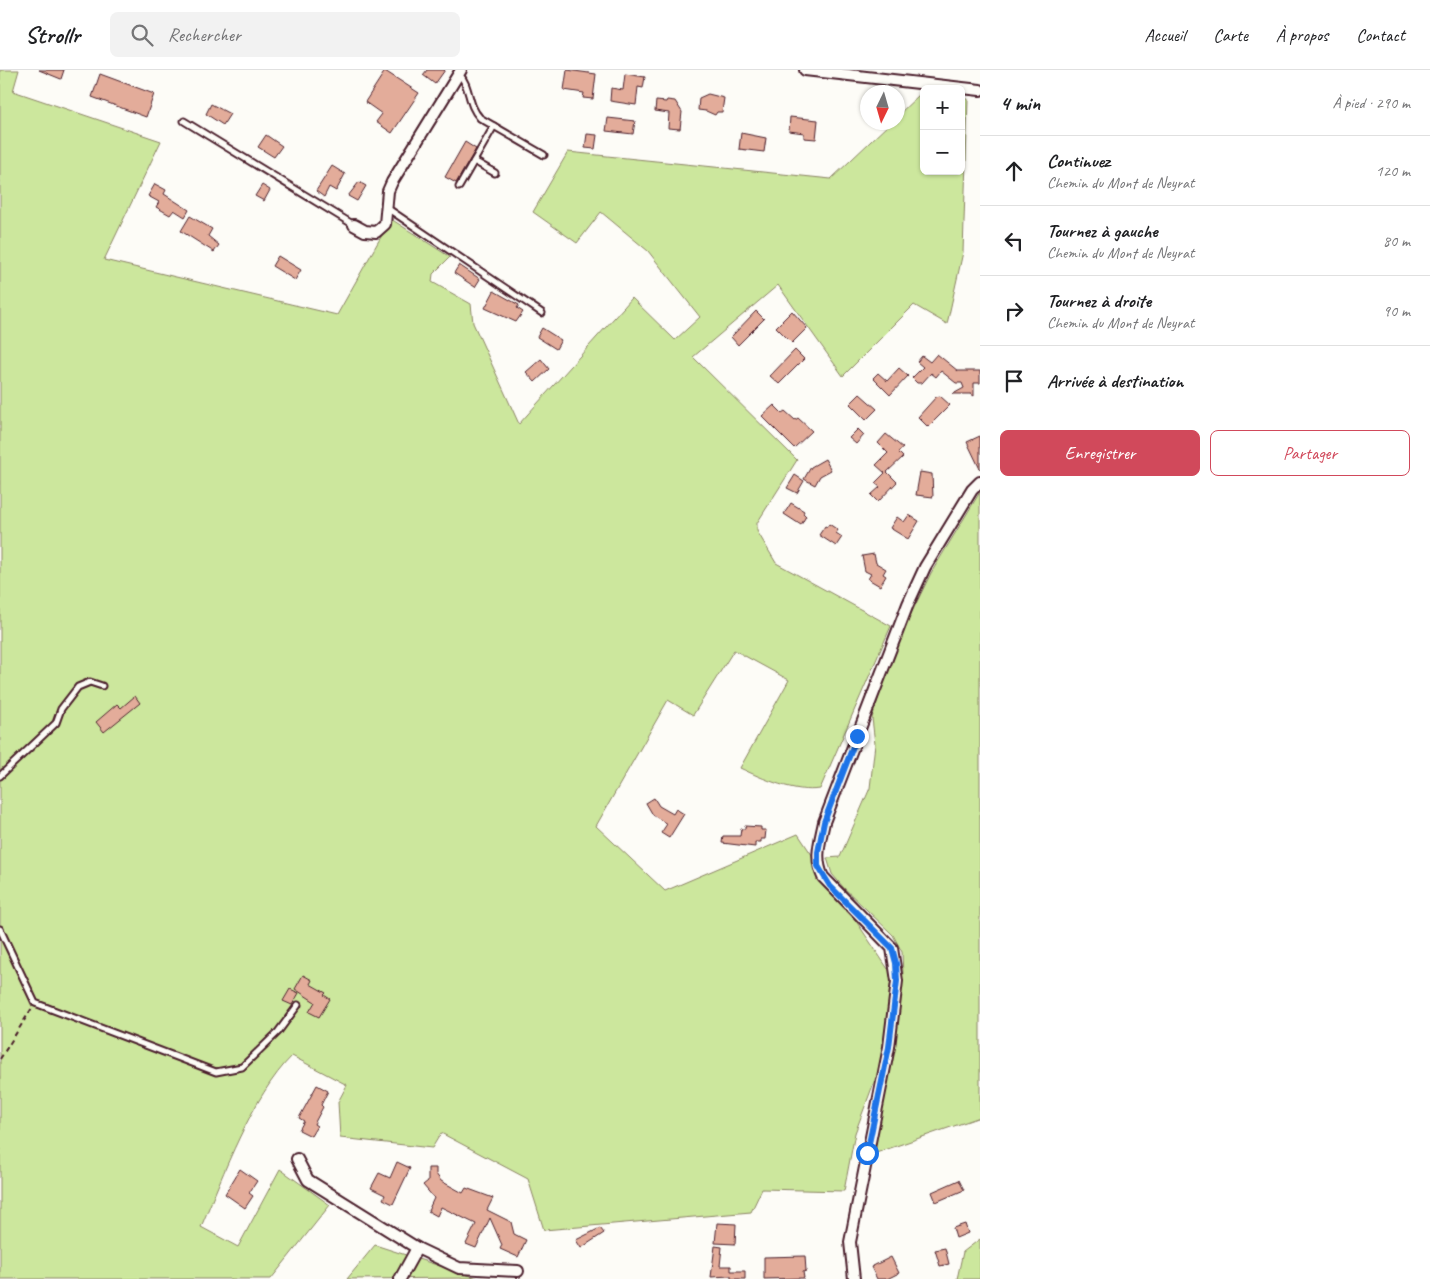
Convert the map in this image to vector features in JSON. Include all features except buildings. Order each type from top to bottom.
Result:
[{"type":"street","points":[[805,70],[980,90]]},
{"type":"street","points":[[354,225],[365,231],[376,232],[386,224],[388,191],[392,182],[459,72]]},
{"type":"street","points":[[854,1279],[850,1242],[889,1047],[897,981],[896,963],[892,948],[823,877],[818,866],[818,852],[824,822],[908,604],[925,567],[968,497],[980,482]]},
{"type":"street","points":[[297,1159],[308,1180],[417,1248],[459,1268],[518,1271]]},
{"type":"street","points":[[400,1279],[417,1248]]},
{"type":"lane","points":[[459,72],[464,80],[473,111],[480,118],[544,155]]},
{"type":"lane","points":[[184,121],[354,225]]},
{"type":"lane","points":[[459,187],[494,126]]},
{"type":"lane","points":[[474,161],[495,173]]},
{"type":"lane","points":[[387,208],[542,313]]},
{"type":"lane","points":[[0,776],[56,723],[61,710],[78,687],[90,682],[102,686]]},
{"type":"lane","points":[[0,929],[35,1003],[216,1072],[242,1067],[278,1032],[298,1005]]},
{"type":"path","points":[[0,1059],[35,1003]]},
{"type":"green space","points":[[0,70],[19,70],[13,91],[161,141],[104,260],[337,315],[391,219],[450,257],[433,274],[432,282],[471,304],[473,323],[519,424],[632,298],[675,340],[700,317],[648,251],[601,212],[577,243],[533,212],[568,152],[831,179],[883,130],[905,130],[905,108],[920,94],[920,175],[965,175],[965,99],[968,99],[963,252],[947,324],[914,305],[843,376],[778,285],[693,357],[797,460],[757,523],[757,531],[776,563],[891,626],[820,789],[810,790],[790,787],[769,781],[740,768],[789,680],[734,650],[693,715],[668,700],[596,826],[665,891],[798,834],[888,969],[903,975],[902,952],[893,935],[843,887],[832,874],[827,858],[840,857],[870,788],[875,744],[872,718],[909,618],[931,573],[980,492],[980,1117],[876,1153],[876,1077],[855,1133],[844,1191],[762,1189],[751,1212],[544,1230],[528,1179],[441,1133],[432,1148],[340,1138],[338,1102],[347,1085],[292,1056],[264,1092],[251,1114],[201,1227],[238,1247],[280,1169],[330,1205],[271,1279],[0,1279]]},
{"type":"green space","points":[[980,1239],[980,1279],[957,1279],[963,1252]]},
{"type":"green space","points":[[375,1245],[477,1278],[347,1279]]},
{"type":"route","points":[[857,736],[824,822],[818,852],[818,866],[830,886],[892,948],[896,963],[897,981],[889,1047],[867,1153]]}]
